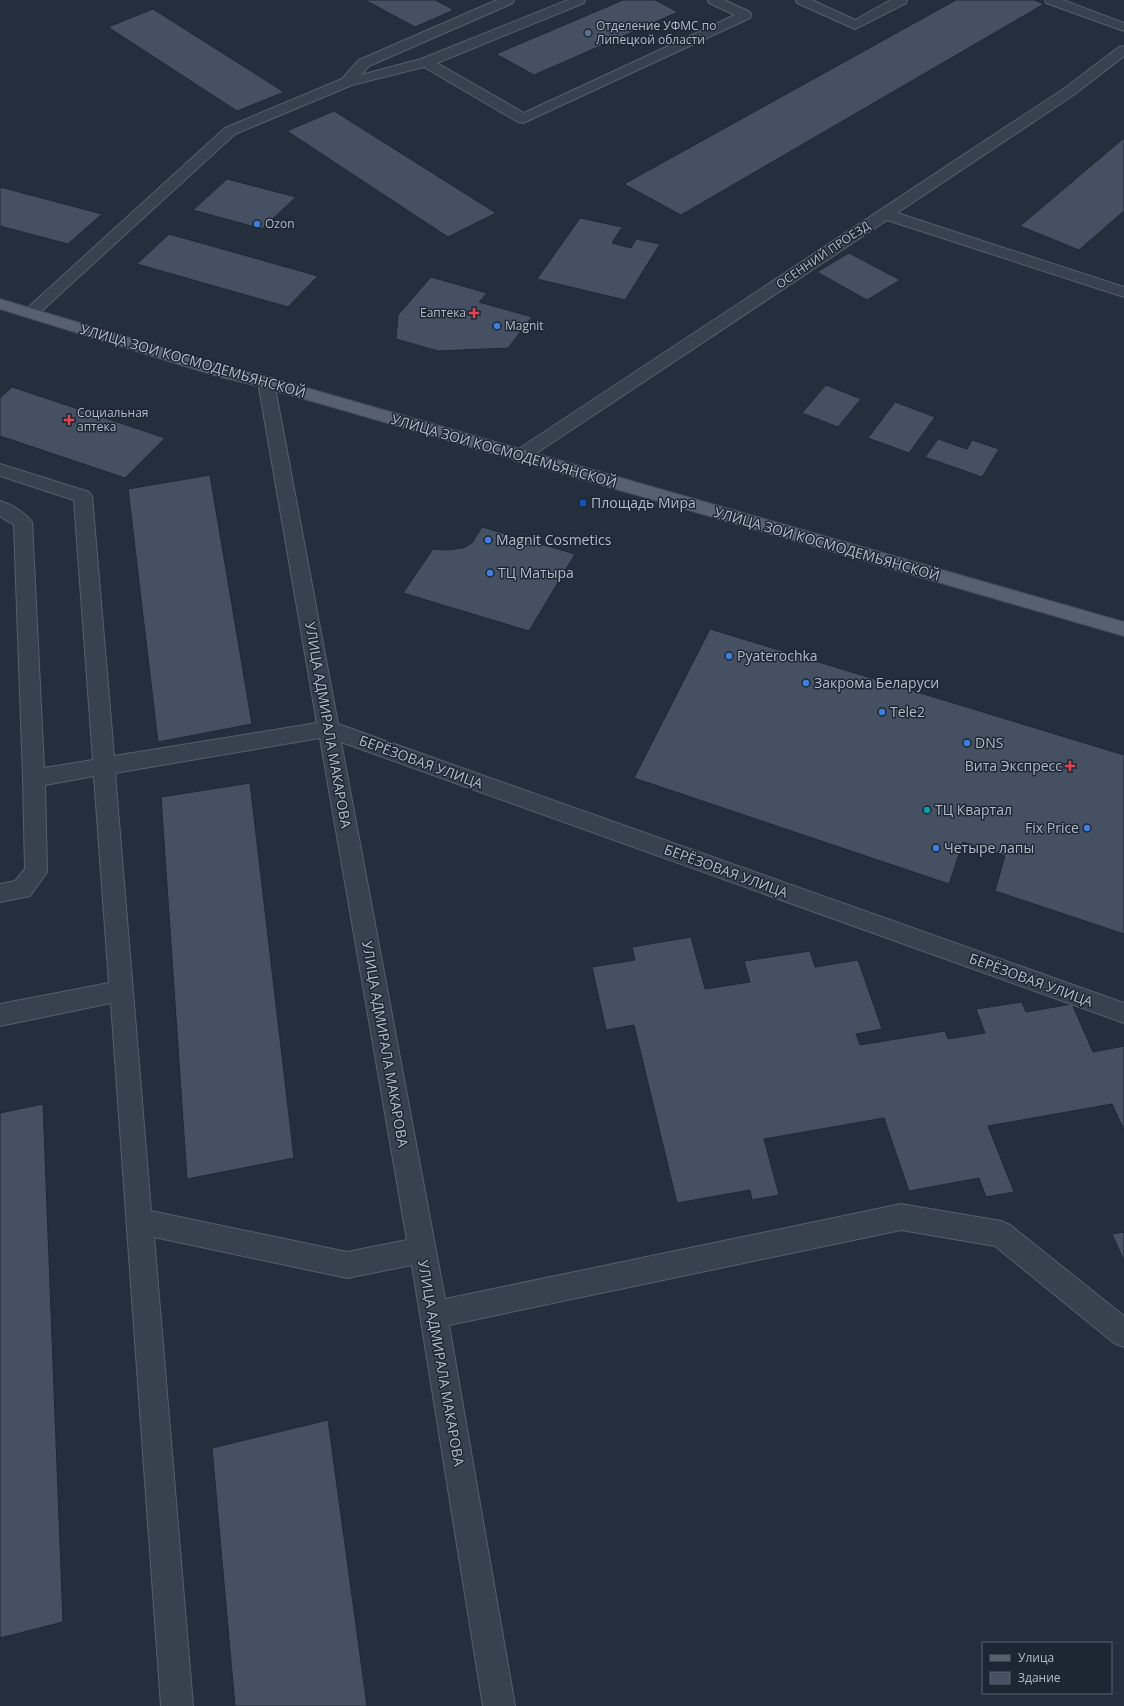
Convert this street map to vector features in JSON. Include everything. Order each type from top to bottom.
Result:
[{"type":"main road","name":"УЛИЦА ЗОИ КОСМОДЕМЬЯНСКОЙ","points":[[0,304],[226,373],[266,382],[1124,629]]},
{"type":"street","points":[[347,82],[364,63],[508,0]]},
{"type":"street","points":[[30,313],[230,131],[347,82],[426,62],[579,0]]},
{"type":"street","points":[[426,62],[523,119],[745,15],[714,0]]},
{"type":"street","points":[[802,0],[855,25],[901,0]]},
{"type":"street","points":[[1051,0],[1124,27]]},
{"type":"street","name":"ОСЕННИЙ ПРОЕЗД","points":[[520,456],[1070,91],[1124,50]]},
{"type":"street","points":[[885,214],[1124,292]]},
{"type":"street","name":"УЛИЦА АДМИРАЛА МАКАРОВА","points":[[266,382],[434,1315],[500,1706]]},
{"type":"street","points":[[0,470],[83,496],[177,1706]]},
{"type":"street","points":[[0,507],[23,522],[34,778],[36,872],[22,889],[0,893]]},
{"type":"street","points":[[34,778],[328,729]]},
{"type":"street","name":"БЕРЁЗОВАЯ УЛИЦА","points":[[328,729],[1124,1013]]},
{"type":"street","points":[[0,1015],[121,991]]},
{"type":"street","points":[[434,1315],[901,1217],[1001,1234],[1124,1334]]},
{"type":"street","points":[[139,1221],[347,1265],[422,1250]]},
{"type":"building","points":[[365,0],[435,0],[454,10],[415,27]]},
{"type":"building","name":"Отделение УФМС по Липецкой области","points":[[623,0],[655,0],[678,12],[534,75],[496,54]]},
{"type":"building","points":[[956,0],[1034,0],[1044,4],[681,215],[624,184]]},
{"type":"building","points":[[153,9],[284,92],[237,111],[108,27]]},
{"type":"building","points":[[334,111],[496,213],[448,237],[287,131]]},
{"type":"building","points":[[1124,138],[1124,211],[1079,250],[1020,226]]},
{"type":"building","points":[[227,179],[296,197],[262,229],[193,210]]},
{"type":"building","points":[[0,187],[102,214],[68,244],[0,226]]},
{"type":"building","points":[[580,218],[622,227],[612,243],[631,248],[636,239],[660,244],[625,300],[537,279]]},
{"type":"building","points":[[169,234],[318,276],[288,307],[137,264]]},
{"type":"building","points":[[849,253],[900,280],[867,300],[817,272]]},
{"type":"building","points":[[431,277],[487,293],[479,302],[532,317],[508,348],[438,351],[396,339],[398,315]]},
{"type":"building","points":[[826,385],[861,399],[838,427],[802,413]]},
{"type":"building","points":[[12,387],[165,438],[125,478],[0,436],[0,398]]},
{"type":"building","points":[[895,402],[935,417],[909,453],[868,438]]},
{"type":"building","points":[[938,439],[967,449],[972,440],[999,449],[982,477],[925,457]]},
{"type":"building","points":[[210,475],[252,724],[158,742],[128,489]]},
{"type":"building","name":"ТЦ Матыра","points":[[482,527],[575,554],[529,631],[403,593],[433,549],[447,550],[463,548],[472,543]]},
{"type":"building","name":"ТЦ Квартал","points":[[710,629],[1124,755],[1124,934],[995,891],[1005,856],[963,842],[949,884],[634,778]]},
{"type":"building","points":[[250,783],[294,1158],[187,1179],[161,797]]},
{"type":"building","points":[[691,937],[705,989],[750,982],[744,961],[810,951],[815,967],[858,960],[882,1029],[856,1034],[860,1045],[945,1031],[948,1039],[985,1033],[976,1009],[1022,1002],[1026,1012],[1072,1004],[1093,1052],[1124,1046],[1124,1130],[1112,1104],[988,1126],[1014,1192],[986,1197],[979,1178],[909,1191],[884,1118],[764,1139],[779,1195],[752,1200],[750,1190],[677,1203],[634,1025],[606,1030],[592,967],[635,960],[632,947]]},
{"type":"building","points":[[43,1104],[63,1622],[0,1638],[0,1113]]},
{"type":"building","points":[[1124,1232],[1124,1261],[1112,1234]]},
{"type":"building","points":[[328,1420],[367,1706],[235,1706],[212,1448]]},
{"type":"place","name":"Отделение УФМС по Липецкой области","points":[[588,33]]},
{"type":"place","name":"Ozon","points":[[257,224]]},
{"type":"place","name":"Еаптека","points":[[474,313]]},
{"type":"place","name":"Magnit","points":[[497,326]]},
{"type":"place","name":"Социальная аптека","points":[[69,420]]},
{"type":"place","name":"Площадь Мира","points":[[583,503]]},
{"type":"place","name":"Magnit Cosmetics","points":[[488,540]]},
{"type":"place","name":"ТЦ Матыра","points":[[490,573]]},
{"type":"place","name":"Pyaterochka","points":[[729,656]]},
{"type":"place","name":"Закрома Беларуси","points":[[806,683]]},
{"type":"place","name":"Tele2","points":[[882,712]]},
{"type":"place","name":"DNS","points":[[967,743]]},
{"type":"place","name":"Вита Экспресс","points":[[1070,766]]},
{"type":"place","name":"ТЦ Квартал","points":[[927,810]]},
{"type":"place","name":"Fix Price","points":[[1087,828]]},
{"type":"place","name":"Четыре лапы","points":[[936,848]]}]
